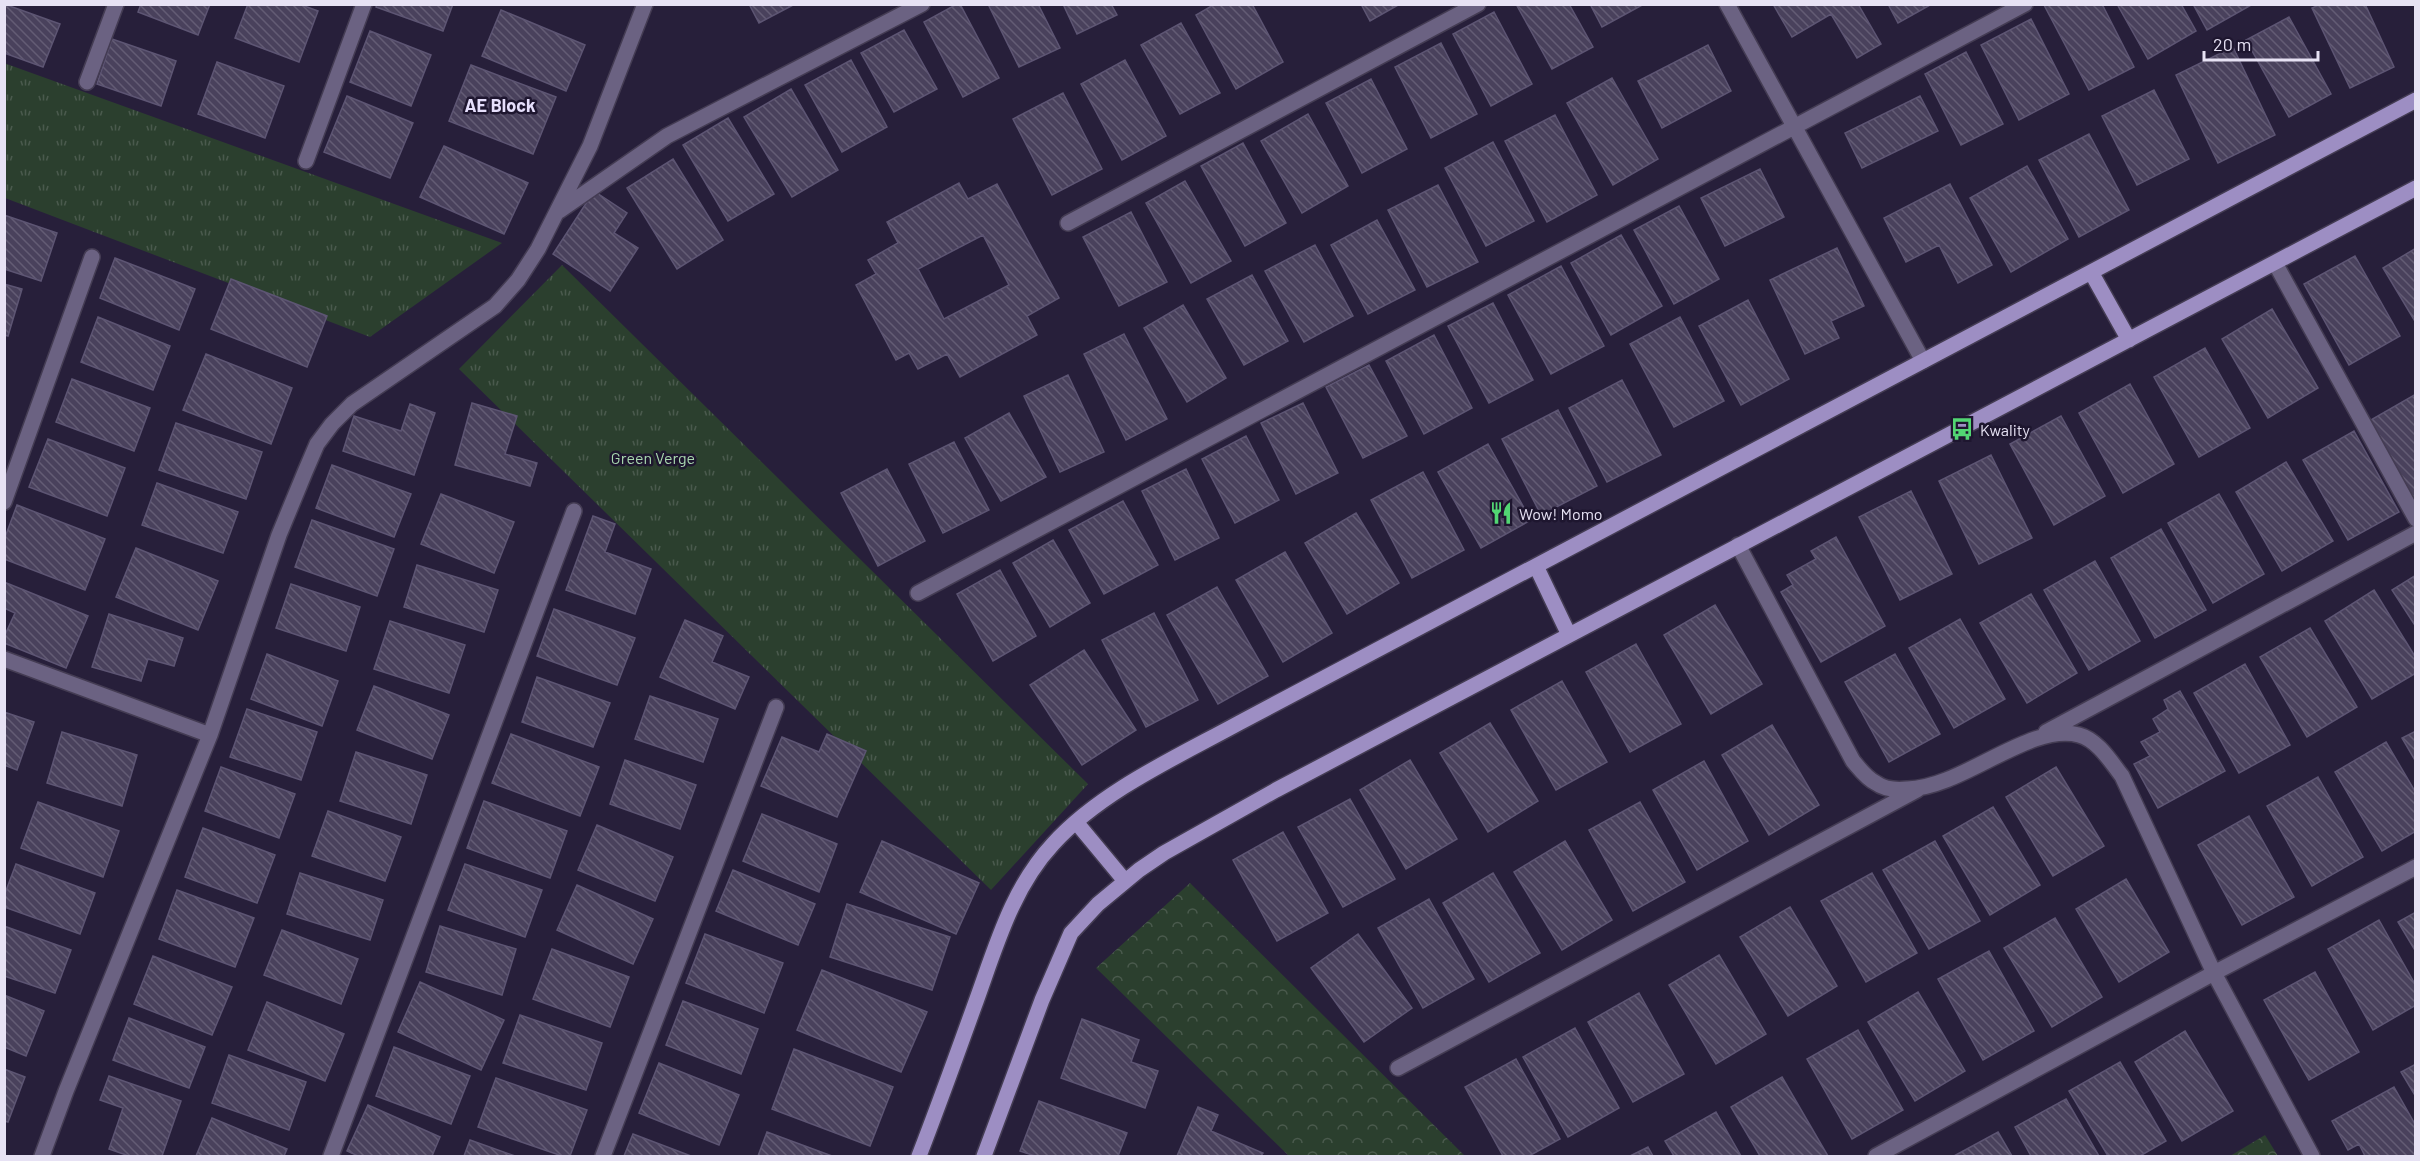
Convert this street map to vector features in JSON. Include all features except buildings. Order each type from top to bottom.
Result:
[{"type":"main road","points":[[919,1156],[1007,916],[1037,863],[1053,843],[1076,822],[1123,788],[1173,759],[2415,100]]},
{"type":"main road","points":[[984,1156],[1042,1000],[1071,933],[1098,904],[1125,881],[1164,854],[1210,826],[2415,188]]},
{"type":"main road","points":[[2091,272],[2129,340]]},
{"type":"main road","points":[[1536,566],[1569,635]]},
{"type":"main road","points":[[1076,822],[1125,881]]},
{"type":"street","points":[[87,82],[116,4]]},
{"type":"street","points":[[306,161],[364,4]]},
{"type":"street","points":[[42,1156],[66,1091],[210,735],[279,536],[317,444],[332,424],[352,404],[495,306],[523,273],[538,249],[590,146],[645,4]]},
{"type":"street","points":[[556,213],[667,136],[922,4]]},
{"type":"street","points":[[1068,223],[1478,4]]},
{"type":"street","points":[[1727,4],[1793,128],[1923,361]]},
{"type":"street","points":[[918,593],[2025,4]]},
{"type":"street","points":[[4,502],[92,257]]},
{"type":"street","points":[[2275,263],[2415,519]]},
{"type":"street","points":[[332,1156],[574,511]]},
{"type":"street","points":[[1398,1068],[1920,789],[1968,772],[2015,748],[2415,533]]},
{"type":"street","points":[[1738,546],[1853,761],[1878,785],[1897,790],[1920,789]]},
{"type":"street","points":[[4,659],[210,735]]},
{"type":"street","points":[[603,1156],[776,707]]},
{"type":"street","points":[[2015,748],[2056,733],[2081,736],[2102,750],[2122,776],[2214,973],[2312,1156]]},
{"type":"street","points":[[1876,1156],[2415,867]]},
{"type":"green space","points":[[4,63],[502,243],[370,337],[5,198]]},
{"type":"green space","name":"Green Verge","points":[[562,265],[1088,784],[991,890],[459,369]]},
{"type":"green space","points":[[1190,883],[1465,1156],[1289,1156],[1096,968]]},
{"type":"green space","points":[[2265,1135],[2278,1156],[2230,1156]]},
{"type":"place","name":"Kwality","points":[[1962,429]]},
{"type":"place","name":"Wow! Momo","points":[[1501,513]]},
{"type":"district","name":"AE Block","points":[[500,105]]}]
